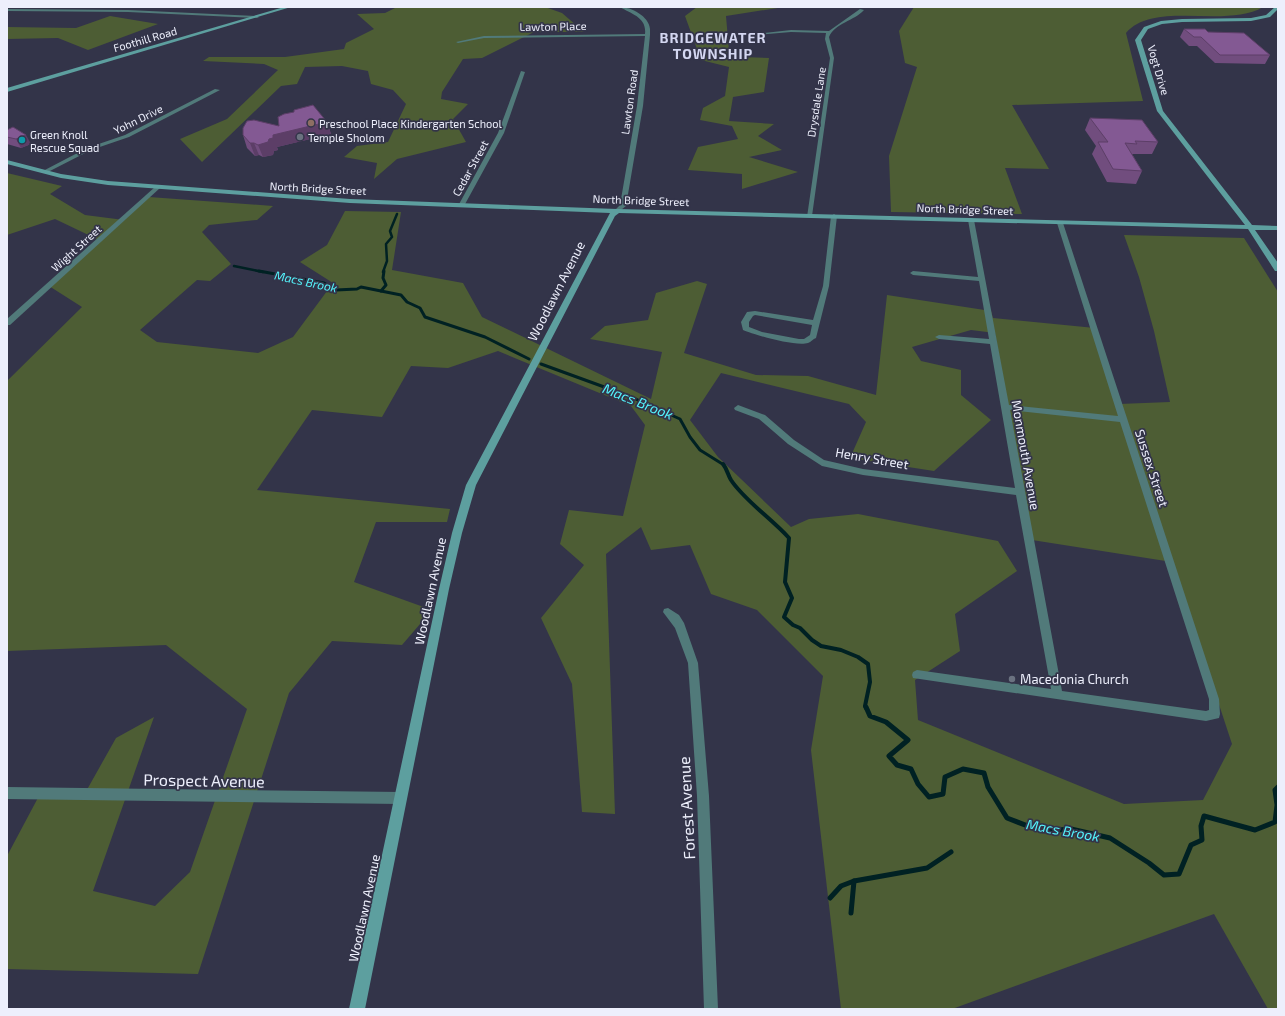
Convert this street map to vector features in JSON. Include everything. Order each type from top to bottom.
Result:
[{"type":"street","points":[[136,12],[140,7]]},
{"type":"street","name":"Foothill Road","points":[[7,90],[289,7]]},
{"type":"street","name":"Lawton Road","points":[[617,211],[623,206],[640,106],[648,35],[648,28],[645,20],[622,7]]},
{"type":"street","name":"Vogt Drive","points":[[1278,7],[1270,15],[1252,19],[1167,21],[1151,25],[1144,29],[1139,35],[1138,40],[1155,98],[1162,114],[1184,145],[1250,228],[1278,269]]},
{"type":"street","points":[[7,10],[136,12],[257,17]]},
{"type":"street","points":[[756,34],[785,31],[829,32],[862,10]]},
{"type":"street","name":"Drysdale Lane","points":[[809,216],[832,58],[832,50],[827,40],[829,32]]},
{"type":"street","name":"Lawton Place","points":[[458,42],[479,38],[518,36],[648,35]]},
{"type":"street","name":"Cedar Street","points":[[461,206],[501,133],[523,72]]},
{"type":"street","name":"Yohn Drive","points":[[44,172],[75,155],[132,134],[217,90]]},
{"type":"street","name":"North Bridge Street","points":[[7,162],[44,172],[83,180],[157,188],[294,198],[461,206],[617,211],[1278,228]]},
{"type":"street","name":"Wight Street","points":[[7,323],[157,188]]},
{"type":"street","name":"Woodlawn Avenue","points":[[357,1009],[444,589],[459,525],[471,485],[597,242],[612,215],[617,211]]},
{"type":"street","points":[[816,323],[755,313],[750,314],[745,322],[746,328],[754,332],[799,341],[811,339],[816,323],[826,286],[834,216]]},
{"type":"street","name":"Monmouth Avenue","points":[[971,220],[994,342],[1019,492],[1057,694]]},
{"type":"street","name":"Sussex Street","points":[[1057,694],[1206,716],[1214,714],[1214,699],[1122,419],[1060,223]]},
{"type":"street","points":[[913,273],[982,279]]},
{"type":"street","points":[[938,337],[994,342]]},
{"type":"street","name":"Henry Street","points":[[738,408],[762,417],[791,442],[822,463],[863,472],[1019,492]]},
{"type":"street","points":[[1005,408],[1122,419]]},
{"type":"street","name":"Forest Avenue","points":[[668,612],[680,626],[693,663],[703,796],[711,1009]]},
{"type":"street","points":[[917,675],[1057,694]]},
{"type":"street","name":"Prospect Avenue","points":[[7,793],[401,798]]},
{"type":"green space","points":[[397,7],[545,7],[562,13],[584,32],[534,32],[482,58],[463,59],[442,92],[441,99],[468,104],[453,119],[466,142],[397,159],[374,179],[377,163],[344,157],[357,146],[388,142],[406,104],[393,90],[371,84],[368,71],[342,66],[305,67],[297,84],[281,86],[202,162],[180,139],[227,119],[278,70],[264,64],[203,61],[209,57],[285,57],[344,49],[346,43],[374,29],[357,14],[385,13]]},
{"type":"green space","points":[[697,7],[784,7],[726,16],[729,51],[740,57],[769,58],[764,92],[733,97],[729,121],[774,124],[758,136],[782,150],[749,157],[798,172],[742,189],[742,174],[688,170],[698,147],[738,139],[732,126],[700,120],[703,108],[725,96],[729,67],[701,60],[685,16]]},
{"type":"green space","points":[[914,7],[1263,7],[1248,13],[1230,16],[1172,16],[1154,18],[1138,23],[1126,33],[1143,101],[1012,105],[1049,169],[1005,168],[1022,214],[891,212],[889,156],[917,67],[905,63],[899,31]]},
{"type":"green space","points":[[110,16],[158,24],[88,50],[58,38],[7,39],[7,27],[76,28]]},
{"type":"green space","points":[[7,173],[62,186],[50,194],[85,215],[124,220],[149,197],[273,206],[257,220],[209,225],[202,232],[231,264],[210,281],[197,280],[140,330],[157,342],[258,353],[293,337],[333,283],[300,262],[327,245],[345,211],[401,212],[392,270],[463,283],[482,317],[651,399],[662,352],[590,339],[605,326],[648,320],[656,293],[697,281],[707,284],[684,353],[756,375],[808,376],[876,395],[887,295],[991,311],[993,318],[1095,328],[1119,404],[1170,402],[1154,331],[1139,277],[1124,235],[1244,238],[1278,292],[1278,1009],[1268,1009],[1214,914],[952,1009],[841,1009],[811,750],[823,676],[757,610],[711,594],[690,545],[651,550],[641,527],[606,554],[615,814],[582,812],[572,684],[541,618],[584,565],[560,544],[569,510],[623,516],[645,425],[631,406],[498,351],[448,368],[411,366],[382,417],[312,410],[257,490],[450,509],[447,522],[376,522],[354,582],[432,610],[402,645],[332,641],[289,693],[198,974],[7,969],[7,856],[40,794],[84,795],[116,738],[154,717],[93,891],[155,906],[190,872],[247,709],[166,645],[7,651],[7,381],[82,307],[49,286],[101,241],[55,219],[7,235]],"holes":[[[971,330],[995,333],[1032,540],[1172,562],[1232,744],[1203,800],[1124,804],[918,720],[915,680],[960,651],[955,614],[1017,571],[998,541],[858,514],[809,519],[791,527],[718,457],[690,420],[721,373],[849,404],[866,422],[850,458],[934,471],[991,420],[961,395],[961,370],[921,361],[912,347]]]},
{"type":"building","points":[[1184,29],[1205,29],[1208,32],[1244,33],[1270,55],[1220,55],[1201,37],[1194,37]]},
{"type":"building","points":[[313,105],[327,122],[273,135],[273,138],[269,139],[268,142],[258,145],[250,143],[243,135],[243,128],[247,121],[254,120],[279,126],[278,117],[294,112],[294,110]]},
{"type":"building","points":[[1090,118],[1142,120],[1158,142],[1135,141],[1137,144],[1125,143],[1142,171],[1113,169],[1098,142],[1108,142]]},
{"type":"building","points":[[13,127],[26,135],[16,139],[7,137],[7,130]]},
{"type":"waterway","points":[[383,272],[387,261],[386,244],[392,237],[390,231],[397,214]]},
{"type":"waterway","name":"Macs Brook","points":[[234,266],[263,272]]},
{"type":"waterway","name":"Macs Brook","points":[[259,271],[324,283],[336,290],[357,289],[361,287],[381,291]]},
{"type":"waterway","points":[[381,291],[386,285],[383,278],[384,271]]},
{"type":"waterway","name":"Macs Brook","points":[[381,291],[401,295],[407,302],[420,308],[425,317],[485,337],[529,359]]},
{"type":"waterway","name":"Macs Brook","points":[[541,364],[629,396],[680,419],[690,437],[700,450],[724,465]]},
{"type":"waterway","name":"Macs Brook","points":[[724,465],[731,480],[743,495],[789,538],[785,582],[792,598],[784,617],[793,625],[800,628],[812,640],[821,646],[841,650],[858,657],[868,664],[870,682],[865,706],[866,708]]},
{"type":"waterway","name":"Macs Brook","points":[[866,707],[870,716],[886,722],[908,740],[889,756],[897,765],[911,769],[918,784],[929,797],[943,794],[945,777],[963,769],[984,773],[988,787],[1007,818],[1033,828],[1058,830],[1071,829],[1110,838],[1149,863],[1164,875],[1179,874],[1191,845],[1202,840],[1201,826],[1204,816],[1255,830],[1275,822],[1277,805],[1275,790],[1278,787]]},
{"type":"waterway","points":[[854,881],[927,868],[951,852]]},
{"type":"waterway","points":[[830,898],[841,886],[854,881]]},
{"type":"waterway","points":[[851,913],[854,881]]},
{"type":"place","name":"Preschool Place Kindergarten School","points":[[311,123]]},
{"type":"place","name":"Temple Sholom","points":[[300,137]]},
{"type":"place","name":"Green Knoll Rescue Squad","points":[[22,140]]},
{"type":"place","name":"Macedonia Church","points":[[1012,679]]},
{"type":"district","name":"BRIDGEWATER TOWNSHIP","points":[[713,46]]}]
